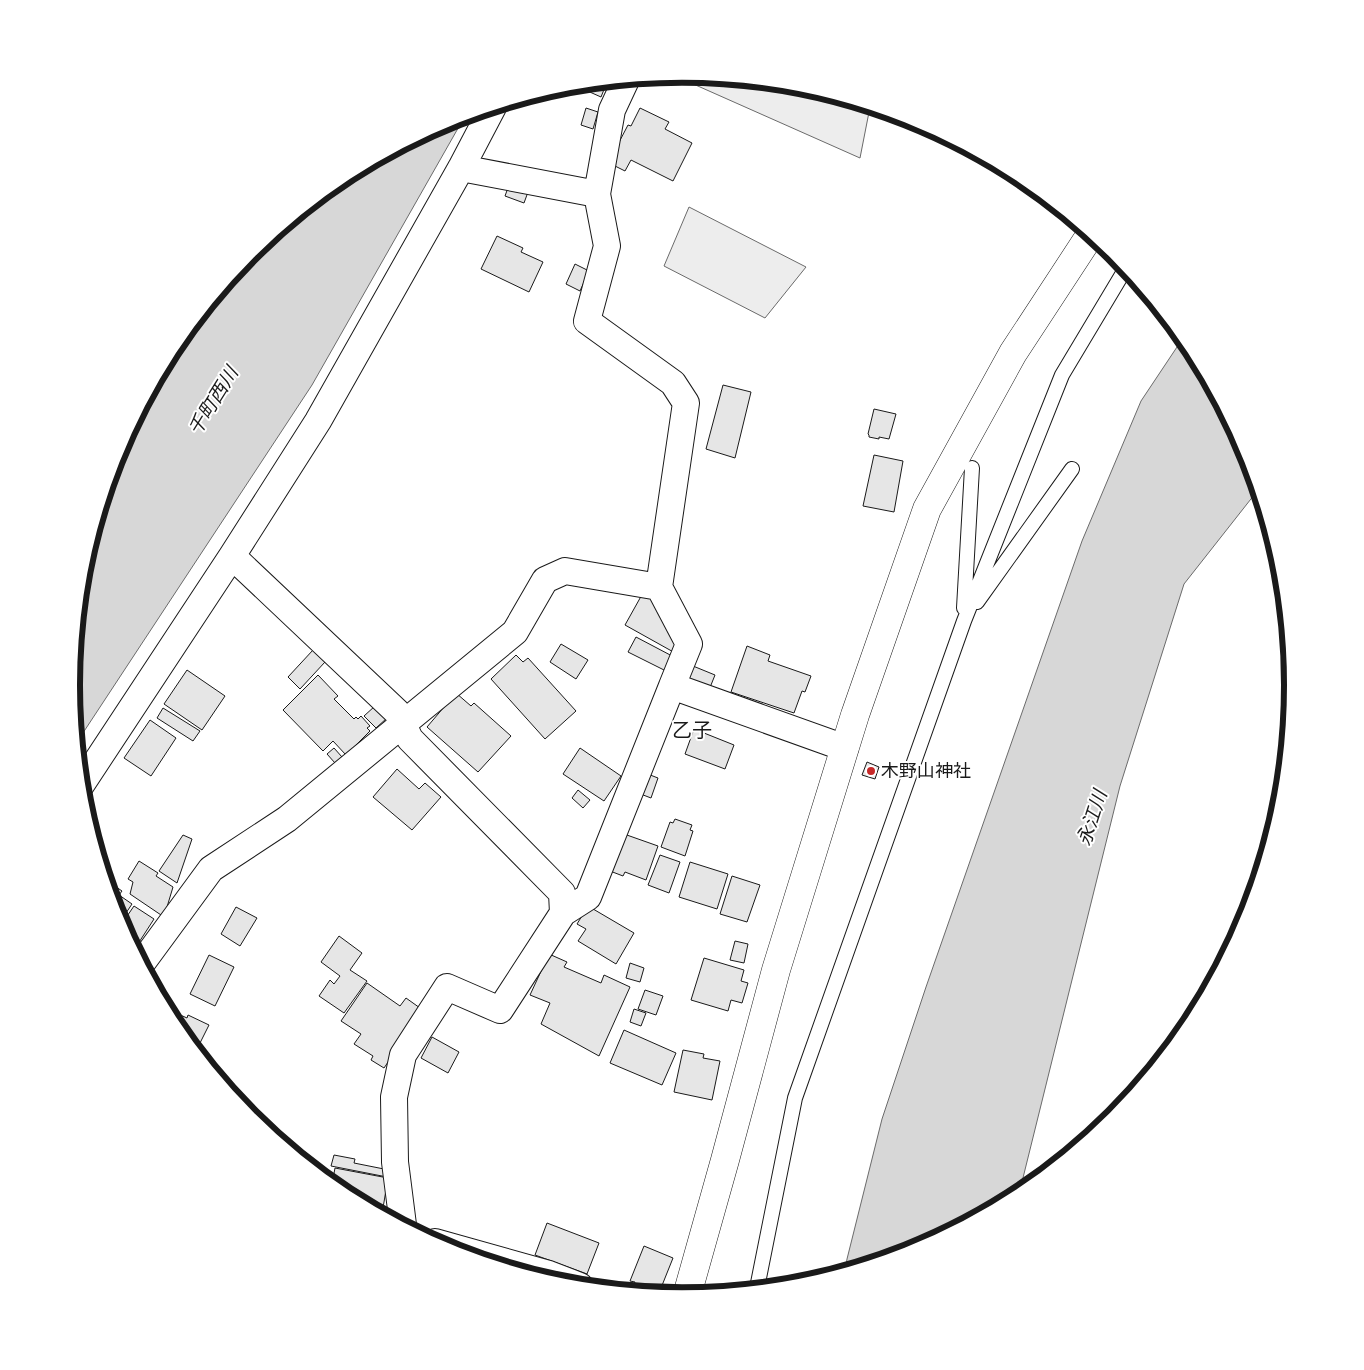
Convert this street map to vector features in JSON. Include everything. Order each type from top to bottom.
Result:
[{"type":"street","points":[[402,1217],[395,1162],[394,1096],[403,1055],[447,988],[500,1010],[563,913],[588,896],[689,644],[659,587],[686,403],[673,383],[587,321],[606,246],[598,194],[612,110],[623,86]]},
{"type":"street","points":[[87,776],[318,422],[489,115]]},
{"type":"street","points":[[461,168],[598,194]]},
{"type":"street","points":[[689,1287],[776,970],[845,748],[927,509],[1013,353],[1087,240]]},
{"type":"street","points":[[232,556],[397,712],[410,740],[562,893],[563,913]]},
{"type":"street","points":[[146,958],[211,869],[286,819],[515,632],[546,580],[565,571],[659,587]]},
{"type":"street","points":[[672,686],[845,748]]},
{"type":"lane","points":[[758,1282],[795,1098],[964,621],[1062,375],[1122,274]]},
{"type":"lane","points":[[964,621],[972,468]]},
{"type":"lane","points":[[964,621],[1072,469]]},
{"type":"shaded area","points":[[692,83],[761,88],[838,104],[869,113],[860,158]]},
{"type":"shaded area","points":[[689,207],[806,267],[765,318],[664,266]]},
{"type":"water","name":"千町西川","points":[[459,126],[312,385],[82,734],[81,646],[85,606],[101,529],[112,491],[142,419],[181,351],[229,288],[285,232],[348,184],[416,145]]},
{"type":"water","name":"永江川","points":[[1179,345],[1222,419],[1253,496],[1184,584],[1120,786],[1022,1182],[948,1225],[876,1255],[846,1264],[882,1119],[926,987],[1082,541],[1141,401]]},
{"type":"building","points":[[605,88],[601,97],[587,91]]},
{"type":"building","points":[[586,108],[598,112],[593,129],[581,125]]},
{"type":"building","points":[[640,108],[669,122],[665,129],[692,143],[673,181],[631,160],[625,171],[607,162],[628,125],[631,126]]},
{"type":"building","points":[[509,185],[528,192],[524,203],[505,196]]},
{"type":"building","points":[[497,236],[523,248],[521,252],[543,262],[529,292],[481,269]]},
{"type":"building","points":[[575,264],[589,271],[580,291],[566,284]]},
{"type":"building","points":[[723,385],[751,392],[735,458],[706,449]]},
{"type":"building","points":[[874,409],[896,414],[889,439],[869,437],[868,434]]},
{"type":"building","points":[[874,455],[903,461],[894,512],[863,506]]},
{"type":"building","points":[[644,591],[675,625],[677,654],[625,625]]},
{"type":"building","points":[[636,637],[674,657],[666,671],[628,652]]},
{"type":"building","points":[[561,644],[588,660],[576,679],[550,662]]},
{"type":"building","points":[[747,646],[770,655],[768,661],[811,676],[805,692],[802,691],[794,713],[731,692]]},
{"type":"building","points":[[313,650],[325,662],[300,689],[288,677]]},
{"type":"building","points":[[516,655],[523,662],[528,658],[576,711],[545,739],[491,679]]},
{"type":"building","points":[[693,666],[715,675],[709,690],[687,682]]},
{"type":"building","points":[[187,670],[225,696],[202,730],[164,704]]},
{"type":"building","points":[[318,675],[338,696],[334,699],[354,719],[356,717],[358,719],[361,716],[370,726],[367,728],[370,731],[346,755],[333,741],[323,751],[283,710]]},
{"type":"building","points":[[456,693],[471,706],[474,703],[511,736],[478,772],[427,727]]},
{"type":"building","points":[[375,706],[387,718],[376,728],[364,716]]},
{"type":"building","points":[[163,708],[200,731],[193,741],[157,718]]},
{"type":"building","points":[[150,720],[176,738],[151,776],[124,758]]},
{"type":"building","points":[[694,729],[734,745],[725,769],[685,754]]},
{"type":"building","points":[[334,748],[342,757],[335,763],[327,754]]},
{"type":"building","points":[[580,748],[621,776],[604,801],[563,774]]},
{"type":"building","name":"木野山神社","points":[[867,762],[879,767],[875,779],[862,775]]},
{"type":"building","points":[[397,769],[419,789],[425,783],[441,797],[412,830],[373,797]]},
{"type":"building","points":[[645,773],[658,778],[651,798],[638,793]]},
{"type":"building","points":[[578,790],[590,800],[583,808],[572,798]]},
{"type":"building","points":[[675,819],[692,825],[690,830],[693,831],[685,856],[661,847],[670,822],[673,823]]},
{"type":"building","points":[[624,834],[658,846],[646,880],[625,872],[623,876],[610,871]]},
{"type":"building","points":[[183,835],[192,839],[177,883],[159,871]]},
{"type":"building","points":[[660,855],[680,862],[669,893],[648,885]]},
{"type":"building","points":[[139,861],[158,873],[156,876],[173,887],[164,917],[130,894],[133,882],[128,879]]},
{"type":"building","points":[[690,862],[728,874],[717,909],[679,897]]},
{"type":"building","points":[[732,876],[760,885],[747,922],[720,914]]},
{"type":"building","points":[[115,886],[122,891],[119,895],[132,904],[126,914]]},
{"type":"building","points":[[134,906],[154,919],[138,943],[127,917]]},
{"type":"building","points":[[588,906],[634,933],[616,964],[578,941],[586,929],[577,924]]},
{"type":"building","points":[[236,907],[257,918],[240,946],[221,934]]},
{"type":"building","points":[[339,936],[362,953],[350,970],[367,981],[344,1013],[319,996],[330,980],[334,984],[340,976],[321,962]]},
{"type":"building","points":[[735,941],[748,944],[744,963],[730,960]]},
{"type":"building","points":[[549,954],[567,962],[564,967],[601,983],[604,975],[630,987],[599,1056],[541,1024],[550,1003],[530,995]]},
{"type":"building","points":[[209,955],[234,967],[215,1006],[190,994]]},
{"type":"building","points":[[704,958],[744,970],[741,981],[748,983],[742,1003],[731,1000],[728,1011],[691,1000]]},
{"type":"building","points":[[630,963],[644,968],[640,982],[626,978]]},
{"type":"building","points":[[367,983],[400,1006],[406,998],[420,1008],[414,1024],[384,1068],[371,1060],[373,1056],[354,1044],[361,1034],[341,1021]]},
{"type":"building","points":[[645,990],[663,996],[656,1015],[638,1009]]},
{"type":"building","points":[[634,1009],[646,1013],[641,1026],[630,1022]]},
{"type":"building","points":[[178,1014],[187,1018],[188,1015],[209,1025],[199,1044]]},
{"type":"building","points":[[624,1030],[676,1053],[662,1085],[610,1063]]},
{"type":"building","points":[[432,1037],[459,1052],[448,1073],[421,1058]]},
{"type":"building","points":[[683,1050],[704,1054],[703,1058],[720,1061],[712,1100],[674,1092]]},
{"type":"building","points":[[334,1155],[355,1159],[354,1163],[389,1170],[387,1177],[331,1166]]},
{"type":"building","points":[[335,1168],[388,1178],[383,1207],[348,1186],[334,1176]]},
{"type":"building","points":[[547,1223],[599,1243],[587,1274],[535,1255]]},
{"type":"building","points":[[644,1246],[673,1258],[662,1286],[634,1285],[635,1282],[630,1281]]},
{"type":"place","name":"木野山神社","points":[[871,771]]},
{"type":"district","name":"乙子","points":[[692,730]]}]
